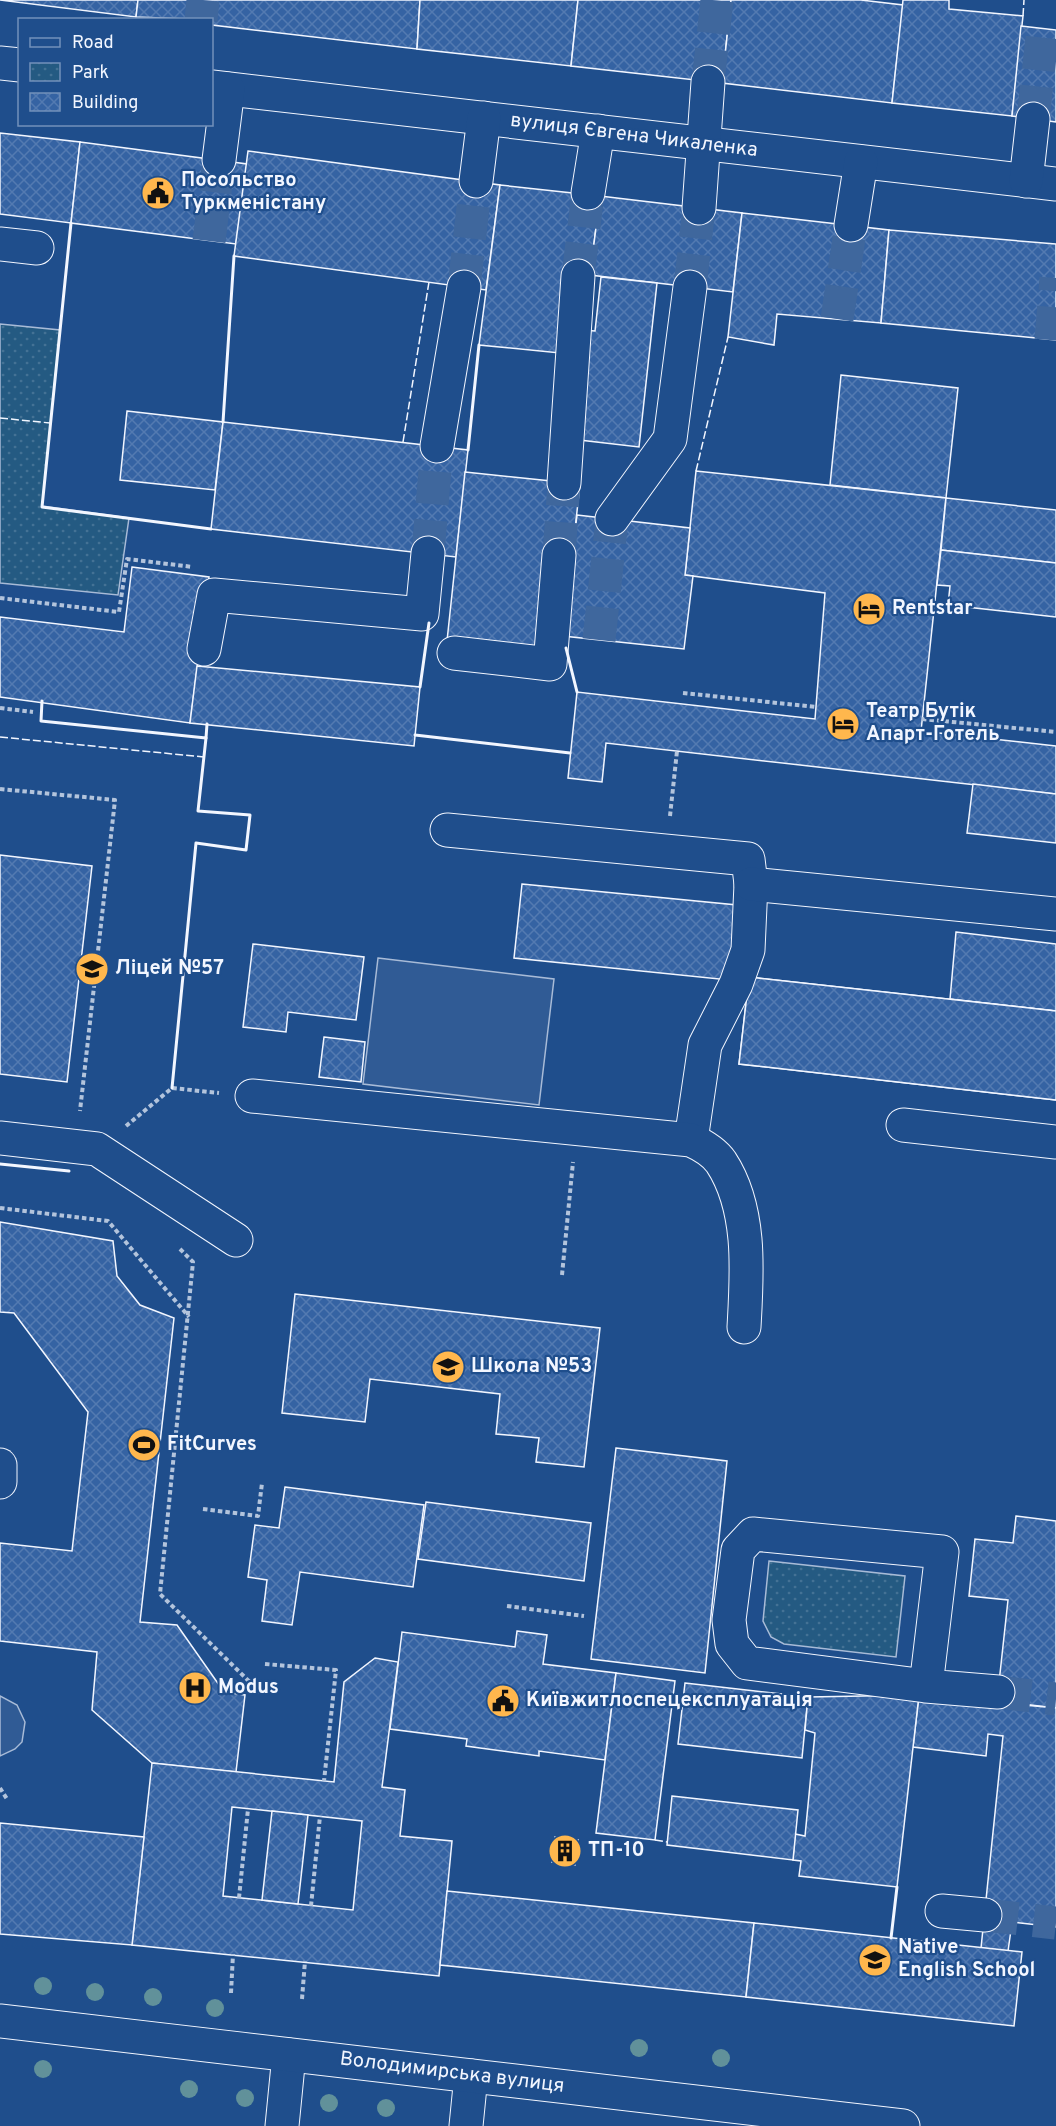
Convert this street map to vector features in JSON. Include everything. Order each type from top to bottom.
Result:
[{"type":"main road","points":[[0,63],[18,65]]},
{"type":"main road","points":[[699,208],[708,82]]},
{"type":"main road","points":[[219,160],[220,88]]},
{"type":"main road","name":"вулиця Євгена Чикаленка","points":[[220,88],[1041,182]]},
{"type":"main road","points":[[476,181],[484,118]]},
{"type":"main road","points":[[1033,119],[1041,182]]},
{"type":"main road","points":[[588,193],[598,131]]},
{"type":"main road","points":[[851,225],[861,162]]},
{"type":"main road","points":[[0,244],[37,248]]},
{"type":"main road","points":[[564,483],[578,276]]},
{"type":"main road","points":[[437,446],[464,287]]},
{"type":"main road","points":[[612,519],[670,439],[690,287]]},
{"type":"main road","points":[[204,649],[214,595],[422,614],[428,553]]},
{"type":"main road","points":[[454,653],[550,664],[559,555]]},
{"type":"main road","points":[[447,831],[748,858],[751,884],[748,950],[736,984],[705,1045],[691,1140]]},
{"type":"main road","points":[[751,884],[1056,914]]},
{"type":"main road","points":[[252,1096],[691,1140],[706,1147],[721,1161],[736,1198],[745,1242],[744,1327]]},
{"type":"main road","points":[[903,1125],[1056,1142]]},
{"type":"main road","points":[[0,1138],[87,1148],[236,1240]]},
{"type":"main road","points":[[0,1465],[0,1482]]},
{"type":"main road","points":[[926,1686],[942,1552],[753,1534],[738,1550],[729,1620],[732,1644],[747,1663],[926,1686],[998,1692]]},
{"type":"main road","points":[[942,1911],[985,1915]]},
{"type":"main road","name":"Володимирська вулиця","points":[[0,2021],[903,2126]]},
{"type":"main road","points":[[282,2126],[289,2055]]},
{"type":"main road","points":[[465,2126],[471,2076]]},
{"type":"path","points":[[0,598],[119,612],[127,559],[216,570],[214,595]]},
{"type":"path","points":[[683,693],[816,707]]},
{"type":"path","points":[[0,708],[33,712]]},
{"type":"path","points":[[922,719],[1056,732]]},
{"type":"path","points":[[666,851],[677,751]]},
{"type":"path","points":[[0,789],[115,800],[87,1148]]},
{"type":"path","points":[[87,1148],[172,1088],[252,1096]]},
{"type":"path","points":[[562,1275],[576,1128]]},
{"type":"path","points":[[0,1208],[108,1221],[189,1317]]},
{"type":"path","points":[[193,1262],[160,1594],[262,1694]]},
{"type":"path","points":[[202,1509],[258,1516],[262,1483]]},
{"type":"path","points":[[507,1606],[584,1616]]},
{"type":"path","points":[[265,1664],[336,1670],[324,1781]]},
{"type":"path","points":[[0,1788],[7,1799]]},
{"type":"path","points":[[239,1898],[248,1809]]},
{"type":"path","points":[[311,1906],[320,1816]]},
{"type":"path","points":[[231,1993],[233,1954]]},
{"type":"path","points":[[302,1999],[305,1961]]},
{"type":"green space","points":[[0,324],[60,330],[42,506],[129,518],[118,595],[0,583]]},
{"type":"green space","points":[[769,1561],[905,1576],[896,1657],[784,1644],[771,1637],[763,1621]]},
{"type":"shaded area","points":[[378,958],[554,979],[539,1105],[363,1084]]},
{"type":"shaded area","points":[[0,1696],[17,1705],[25,1722],[22,1742],[15,1749],[0,1756]]},
{"type":"building","points":[[0,0],[138,0],[136,17]]},
{"type":"building","points":[[138,0],[420,0],[417,49],[213,25],[213,18],[136,17]]},
{"type":"building","points":[[420,0],[578,0],[571,66],[417,49]]},
{"type":"building","points":[[578,0],[731,0],[722,83],[571,66]]},
{"type":"building","points":[[731,0],[861,0],[903,5],[892,103],[722,83]]},
{"type":"building","points":[[903,0],[949,0],[949,9],[1023,16],[1012,116],[892,103]]},
{"type":"building","points":[[1021,26],[1056,30],[1056,122],[1012,116]]},
{"type":"building","points":[[0,133],[80,142],[71,223],[0,214]]},
{"type":"building","name":"Посольство Туркменістану","points":[[80,142],[247,164],[236,244],[71,223]]},
{"type":"building","points":[[248,151],[500,185],[486,290],[234,256]]},
{"type":"building","points":[[500,185],[600,196],[590,275],[560,353],[479,345]]},
{"type":"building","points":[[600,196],[742,213],[733,292],[590,275]]},
{"type":"building","points":[[742,213],[889,230],[881,323],[777,314],[774,345],[728,337]]},
{"type":"building","points":[[889,230],[1056,244],[1056,340],[881,323]]},
{"type":"building","points":[[601,277],[657,283],[639,447],[571,439],[583,330],[595,331]]},
{"type":"building","points":[[841,375],[958,388],[946,498],[830,485]]},
{"type":"building","points":[[127,411],[223,422],[215,490],[120,480]]},
{"type":"building","points":[[223,422],[468,450],[456,557],[211,529]]},
{"type":"building","points":[[696,471],[946,498],[921,731],[1056,746],[1056,794],[606,743],[602,782],[568,778],[577,692],[815,719],[825,593],[685,575]]},
{"type":"building","points":[[465,472],[580,484],[572,557],[537,651],[447,641]]},
{"type":"building","points":[[946,498],[1056,510],[1056,563],[941,550]]},
{"type":"building","points":[[577,515],[690,528],[685,575],[693,576],[684,649],[563,636]]},
{"type":"building","points":[[941,550],[1056,563],[1056,617],[948,605],[950,586],[937,585]]},
{"type":"building","points":[[132,567],[209,577],[190,723],[0,697],[0,617],[124,632]]},
{"type":"building","points":[[197,666],[420,687],[414,746],[190,723]]},
{"type":"building","points":[[973,784],[1056,794],[1056,843],[967,833]]},
{"type":"building","points":[[0,855],[92,866],[67,1082],[0,1074]]},
{"type":"building","points":[[522,884],[737,905],[729,980],[514,958]]},
{"type":"building","points":[[956,932],[1056,944],[1056,1011],[950,999]]},
{"type":"building","points":[[253,944],[364,957],[356,1020],[288,1012],[286,1032],[243,1027]]},
{"type":"building","points":[[749,977],[1056,1011],[1056,1100],[739,1064]]},
{"type":"building","points":[[749,977],[1056,1011],[1056,1100],[739,1064]]},
{"type":"building","points":[[324,1037],[365,1042],[361,1082],[319,1077]]},
{"type":"building","points":[[0,1222],[113,1241],[117,1276],[140,1305],[174,1318],[140,1622],[177,1625],[224,1692],[245,1695],[236,1772],[152,1763],[92,1710],[97,1652],[0,1641],[0,1543],[72,1551],[88,1412],[14,1313],[0,1312]]},
{"type":"building","points":[[295,1294],[600,1328],[584,1467],[536,1462],[539,1438],[496,1434],[500,1394],[370,1379],[365,1422],[282,1413]]},
{"type":"building","points":[[616,1448],[727,1461],[705,1673],[591,1659]]},
{"type":"building","points":[[285,1487],[424,1505],[413,1587],[300,1572],[292,1625],[262,1621],[267,1580],[248,1577],[255,1525],[279,1528]]},
{"type":"building","points":[[426,1502],[591,1523],[584,1581],[418,1559]]},
{"type":"building","points":[[1016,1516],[1056,1521],[1056,1708],[997,1701],[1008,1600],[969,1596],[975,1539],[1013,1543]]},
{"type":"building","name":"Київжитлоспецексплуатація","points":[[517,1631],[547,1635],[543,1664],[616,1673],[605,1760],[539,1751],[539,1756],[466,1746],[467,1739],[390,1729],[402,1632],[515,1647]]},
{"type":"building","points":[[375,1658],[398,1662],[382,1787],[405,1790],[400,1836],[452,1841],[439,1976],[132,1945],[152,1763],[334,1782],[344,1682]],"holes":[[[232,1807],[362,1821],[353,1910],[223,1896]]]},
{"type":"building","points":[[616,1673],[675,1681],[655,1840],[596,1833]]},
{"type":"building","points":[[685,1683],[808,1697],[802,1758],[678,1744]]},
{"type":"building","points":[[919,1695],[1056,1708],[1056,1927],[984,1919],[1003,1736],[988,1734],[986,1756],[913,1747]]},
{"type":"building","points":[[919,1695],[897,1887],[799,1876],[801,1861],[793,1860],[795,1834],[805,1836],[815,1733],[805,1730],[808,1697]]},
{"type":"building","points":[[672,1796],[798,1810],[793,1860],[667,1845]]},
{"type":"building","points":[[272,1811],[308,1815],[298,1904],[262,1900]]},
{"type":"building","points":[[0,1823],[144,1837],[132,1945],[0,1934]]},
{"type":"building","name":"ТП-10","points":[[555,1837],[578,1840],[575,1865],[552,1862]]},
{"type":"building","points":[[447,1891],[754,1923],[746,1997],[440,1965]]},
{"type":"building","points":[[984,1919],[1012,1923],[1008,1951],[981,1948]]},
{"type":"building","points":[[754,1923],[1022,1952],[1014,2026],[746,1997]]},
{"type":"tunnel","points":[[201,18],[203,0]]},
{"type":"tunnel","points":[[708,82],[717,0]]},
{"type":"tunnel","points":[[1033,119],[1043,29]]},
{"type":"tunnel","points":[[209,241],[219,160]]},
{"type":"tunnel","points":[[464,287],[476,181]]},
{"type":"tunnel","points":[[578,276],[588,193]]},
{"type":"tunnel","points":[[690,287],[699,208]]},
{"type":"tunnel","points":[[837,319],[851,225]]},
{"type":"tunnel","points":[[1051,340],[1056,278]]},
{"type":"tunnel","points":[[428,553],[437,446]]},
{"type":"tunnel","points":[[559,555],[564,483]]},
{"type":"tunnel","points":[[599,640],[612,519]]},
{"type":"tunnel","points":[[998,1692],[1056,1699]]},
{"type":"tunnel","points":[[985,1915],[1056,1923]]},
{"type":"fence","points":[[1023,16],[1024,0]]},
{"type":"fence","points":[[403,442],[429,282]]},
{"type":"fence","points":[[696,471],[728,337]]},
{"type":"fence","points":[[0,418],[50,423]]},
{"type":"fence","points":[[0,737],[204,757]]},
{"type":"fence","points":[[655,1840],[667,1842]]},
{"type":"wall","points":[[71,223],[42,507],[211,529]]},
{"type":"wall","points":[[223,422],[234,256]]},
{"type":"wall","points":[[468,450],[479,345]]},
{"type":"wall","points":[[420,687],[429,623]]},
{"type":"wall","points":[[566,648],[577,692]]},
{"type":"wall","points":[[42,701],[41,721],[206,738],[207,724]]},
{"type":"wall","points":[[415,735],[570,753]]},
{"type":"wall","points":[[172,1088],[196,843],[246,850],[250,815],[198,811],[206,738]]},
{"type":"wall","points":[[0,1164],[69,1171]]},
{"type":"wall","points":[[891,1938],[897,1887]]},
{"type":"place","name":"Посольство Туркменістану","points":[[158,193]]},
{"type":"place","name":"Rentstar","points":[[869,609]]},
{"type":"place","name":"Театр Бутік Апарт-Готель","points":[[843,724]]},
{"type":"place","name":"Ліцей №57","points":[[92,969]]},
{"type":"place","name":"Школа №53","points":[[448,1367]]},
{"type":"place","name":"FitCurves","points":[[144,1445]]},
{"type":"place","name":"Modus","points":[[195,1688]]},
{"type":"place","name":"Київжитлоспецексплуатація","points":[[503,1701]]},
{"type":"place","name":"ТП-10","points":[[565,1851]]},
{"type":"place","name":"Native English School","points":[[875,1960]]}]
